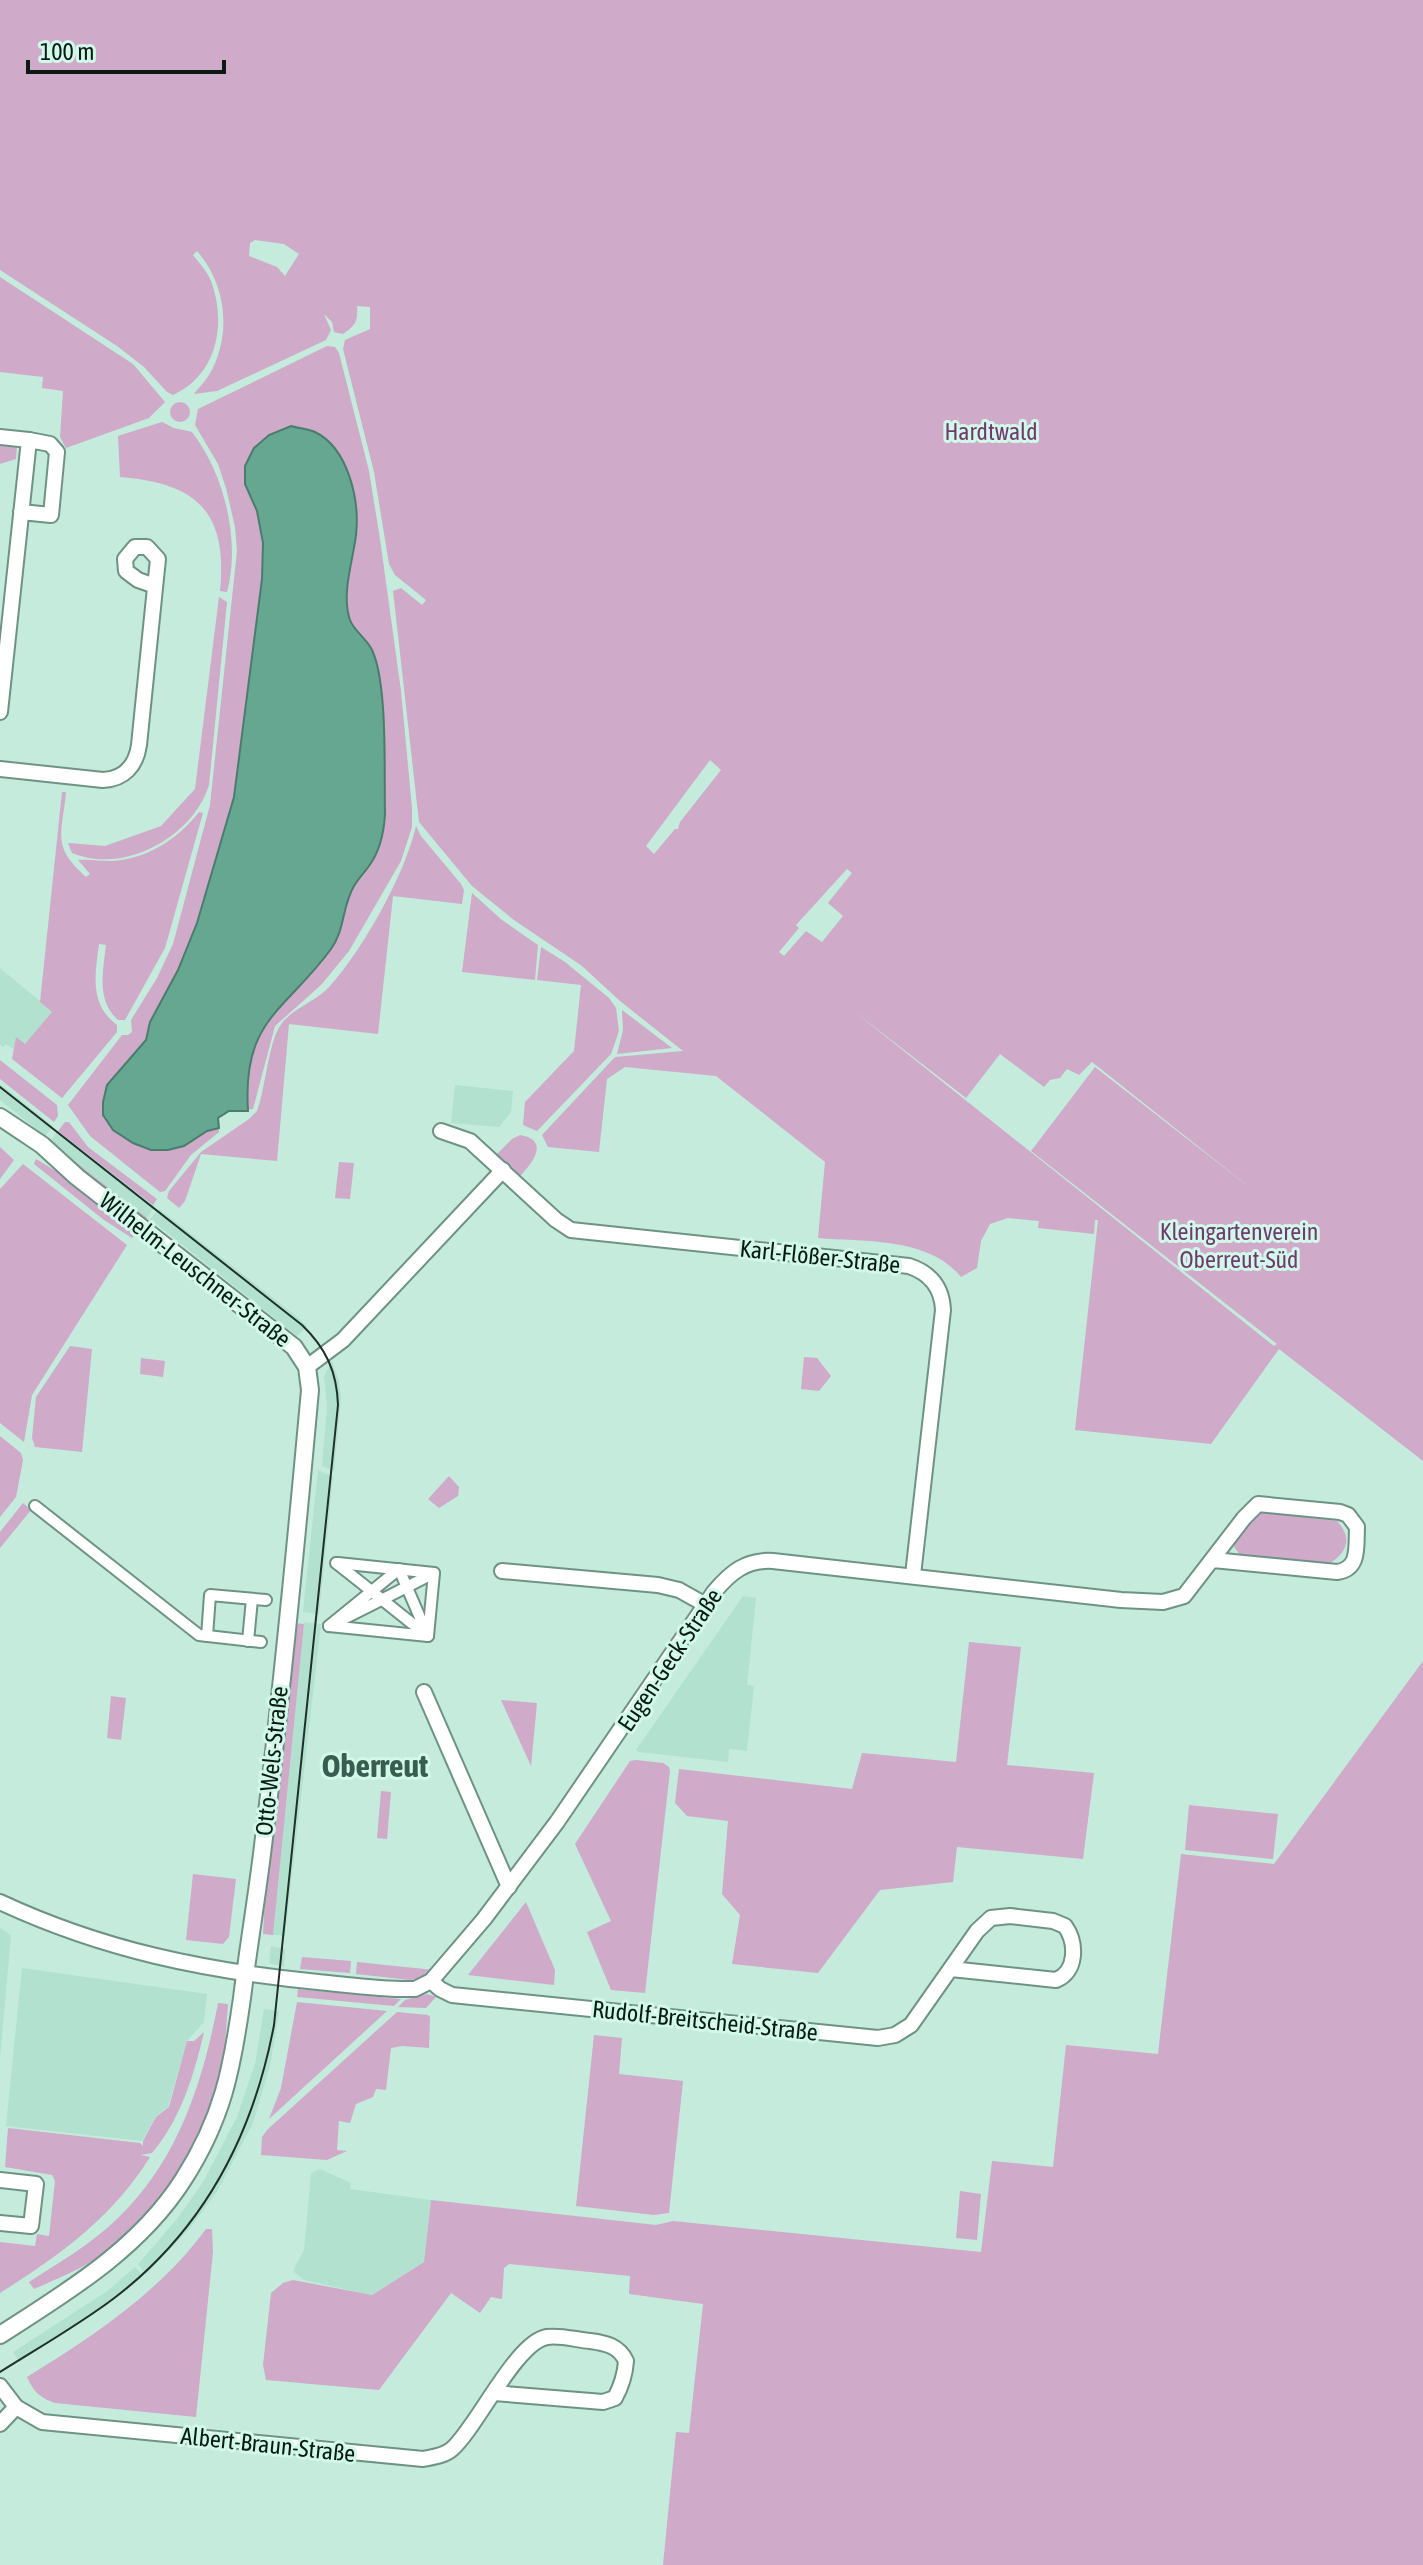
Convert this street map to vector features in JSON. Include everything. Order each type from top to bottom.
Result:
[{"type":"street","points":[[0,437],[45,442],[56,449],[51,515],[21,512]]},
{"type":"street","points":[[0,712],[29,440]]},
{"type":"street","points":[[0,769],[103,780],[112,780],[127,772],[138,753],[155,586]]},
{"type":"street","name":"Wilhelm-Leuschner-Straße","points":[[4,1120],[33,1138],[77,1177],[294,1347],[307,1367]]},
{"type":"street","name":"Karl-Flößer-Straße","points":[[441,1131],[470,1141],[556,1220],[577,1231],[909,1266],[931,1278],[940,1291],[943,1310],[913,1575]]},
{"type":"street","points":[[307,1367],[343,1340],[503,1170]]},
{"type":"street","name":"Otto-Wels-Straße","points":[[0,2335],[118,2253],[154,2219],[182,2182],[223,2102],[236,2050],[269,1798],[310,1390],[307,1367]]},
{"type":"street","name":"Eugen-Geck-Straße","points":[[246,1973],[415,1989],[431,1981],[509,1887],[589,1778],[706,1605],[729,1575],[746,1565],[763,1560],[1163,1602],[1184,1596],[1258,1504],[1340,1512],[1348,1515],[1357,1527],[1354,1564],[1348,1571],[1213,1560]]},
{"type":"street","points":[[35,1506],[199,1635],[205,1630],[210,1595],[266,1600]]},
{"type":"street","points":[[428,1636],[336,1563],[434,1573]]},
{"type":"street","points":[[399,1569],[428,1636]]},
{"type":"street","points":[[329,1626],[399,1569]]},
{"type":"street","points":[[502,1571],[658,1585],[679,1590],[706,1605]]},
{"type":"street","points":[[329,1626],[434,1573]]},
{"type":"street","points":[[428,1636],[434,1573]]},
{"type":"street","points":[[248,1641],[252,1599]]},
{"type":"street","points":[[329,1626],[428,1636]]},
{"type":"street","points":[[205,1630],[261,1642]]},
{"type":"street","points":[[424,1692],[509,1887]]},
{"type":"street","points":[[0,1902],[69,1931],[135,1953],[246,1973]]},
{"type":"street","name":"Rudolf-Breitscheid-Straße","points":[[431,1981],[452,1995],[878,2038],[895,2035],[911,2025],[977,1931],[991,1918],[1010,1916],[1053,1921],[1065,1926],[1073,1942],[1071,1967],[1068,1973],[1056,1980],[951,1969]]},
{"type":"street","points":[[0,2180],[36,2184],[31,2226],[0,2223]]},
{"type":"street","name":"Albert-Braun-Straße","points":[[0,2386],[16,2407],[42,2422],[423,2459],[438,2457],[454,2447],[494,2393],[529,2346],[548,2337],[611,2345],[626,2361],[624,2380],[615,2398],[603,2402],[494,2393]]},
{"type":"street","points":[[0,2424],[16,2407]]},
{"type":"shaded area","points":[[291,426],[315,432],[336,450],[344,462],[353,491],[357,521],[347,599],[350,620],[372,650],[381,684],[385,753],[382,834],[373,860],[350,894],[336,942],[259,1036],[248,1080],[248,1111],[229,1111],[218,1118],[219,1128],[207,1131],[184,1146],[151,1150],[113,1130],[103,1115],[103,1102],[107,1085],[146,1040],[150,1022],[178,970],[197,923],[234,797],[262,579],[263,543],[257,511],[245,484],[245,466],[254,448],[269,435]]},
{"type":"shaded area","points":[[0,968],[53,1012],[25,1045],[16,1038],[14,1049],[0,1044]]},
{"type":"shaded area","points":[[0,1084],[53,1126],[45,1136],[0,1100]]},
{"type":"shaded area","points":[[455,1085],[513,1091],[511,1112],[499,1127],[451,1123]]},
{"type":"shaded area","points":[[58,1131],[155,1206],[147,1218],[50,1142]]},
{"type":"shaded area","points":[[159,1209],[307,1326],[297,1336],[150,1219]]},
{"type":"shaded area","points":[[332,1361],[341,1398],[334,1471],[322,1466],[327,1406],[324,1376]]},
{"type":"shaded area","points":[[318,1470],[333,1477],[319,1614],[303,1612]]},
{"type":"shaded area","points":[[743,1596],[756,1598],[747,1685],[754,1686],[747,1751],[729,1749],[728,1762],[636,1750]]},
{"type":"shaded area","points":[[304,1622],[321,1624],[285,1936],[273,1935]]},
{"type":"shaded area","points":[[0,1928],[11,1935],[0,2059]]},
{"type":"shaded area","points":[[271,1946],[285,1949],[284,1967],[269,1963]]},
{"type":"shaded area","points":[[22,1968],[207,1994],[204,2022],[187,2041],[168,2107],[156,2116],[142,2141],[6,2126]]},
{"type":"shaded area","points":[[264,2009],[279,2011],[270,2066],[253,2123],[218,2190],[190,2228],[146,2274],[138,2264],[177,2219],[203,2182],[237,2117],[255,2064]]},
{"type":"shaded area","points":[[320,2169],[351,2183],[350,2189],[431,2200],[424,2262],[371,2295],[304,2280],[293,2271],[304,2250],[311,2173]]},
{"type":"shaded area","points":[[135,2267],[143,2276],[127,2290],[19,2362],[13,2352],[106,2292]]},
{"type":"green space","name":"Hardtwald","points":[[0,0],[1423,0],[1423,1461],[1279,1349],[1211,1444],[1075,1430],[1098,1220],[1095,1220],[1094,1234],[1038,1228],[1039,1221],[1008,1218],[990,1224],[981,1241],[977,1268],[961,1277],[948,1264],[914,1248],[818,1238],[825,1162],[716,1076],[625,1067],[607,1079],[599,1152],[548,1147],[542,1135],[615,1057],[683,1051],[582,966],[514,920],[472,886],[419,822],[393,591],[401,588],[422,605],[426,600],[395,575],[389,564],[374,472],[343,349],[345,340],[370,329],[370,307],[357,306],[355,322],[343,334],[334,332],[332,322],[324,314],[331,330],[326,340],[217,391],[194,394],[216,360],[223,328],[223,311],[215,279],[197,251],[193,255],[209,277],[216,297],[218,331],[209,361],[200,375],[173,395],[117,346],[0,270]],"holes":[[[255,240],[284,244],[299,254],[285,276],[277,267],[249,256],[250,243]],[[710,760],[721,770],[680,822],[678,829],[654,854],[646,846]],[[847,869],[852,873],[828,903],[843,916],[822,942],[806,931],[784,956],[779,952],[799,928],[796,925]],[[850,1008],[966,1098],[1000,1054],[1044,1087],[1050,1080],[1060,1078],[1067,1069],[1079,1075],[1092,1062],[1258,1194],[1095,1067],[1031,1151],[1277,1344],[1274,1346]]]},
{"type":"green space","points":[[0,277],[133,364],[165,402],[149,418],[66,448],[60,437],[63,391],[42,388],[43,377],[0,372]]},
{"type":"green space","points":[[327,346],[335,347],[339,353],[369,471],[401,691],[412,827],[401,861],[349,951],[321,985],[275,1026],[253,1109],[229,1111],[218,1118],[219,1132],[191,1155],[165,1191],[160,1192],[90,1136],[68,1105],[122,1035],[132,1032],[131,1020],[157,978],[173,944],[210,805],[237,551],[235,527],[218,464],[195,425],[198,409]]},
{"type":"green space","points":[[180,402],[187,405],[190,412],[187,419],[180,422],[173,419],[170,412],[173,405]]},
{"type":"green space","points":[[162,422],[192,432],[221,487],[231,530],[231,572],[227,592],[220,591],[219,541],[202,507],[188,495],[169,486],[120,477],[118,436]]},
{"type":"green space","points":[[0,444],[17,445],[16,459],[0,464]]},
{"type":"green space","points":[[219,597],[227,602],[209,785],[201,804],[172,835],[134,855],[92,859],[72,853],[68,843],[105,846],[161,826],[195,789]]},
{"type":"green space","points":[[62,792],[66,792],[61,830],[63,848],[86,877],[90,874],[78,860],[111,861],[149,852],[181,831],[199,812],[203,813],[165,948],[125,1020],[118,1020],[106,1004],[103,985],[106,945],[99,944],[98,998],[108,1017],[117,1025],[117,1032],[62,1098],[12,1059],[16,1037],[25,1044],[52,1012],[40,1002]]},
{"type":"green space","points":[[416,826],[461,884],[464,890],[462,904],[393,896],[378,1034],[289,1024],[277,1161],[201,1154],[185,1201],[179,1208],[167,1198],[169,1191],[201,1152],[257,1111],[277,1031],[287,1017],[330,986],[356,952],[393,888]]},
{"type":"green space","points":[[472,893],[502,920],[538,945],[535,980],[462,972]]},
{"type":"green space","points":[[541,947],[609,998],[616,1008],[619,1031],[611,1054],[537,1131],[523,1125],[525,1102],[574,1051],[581,985],[537,980]]},
{"type":"green space","points":[[622,1010],[672,1048],[617,1054],[623,1030]]},
{"type":"green space","points":[[0,1060],[57,1105],[58,1116],[54,1122],[0,1079]]},
{"type":"green space","points":[[65,1122],[69,1122],[88,1147],[157,1199],[153,1205],[58,1131]]},
{"type":"green space","points":[[520,1135],[529,1138],[537,1147],[534,1159],[520,1176],[497,1154]]},
{"type":"green space","points":[[50,1142],[147,1218],[144,1221],[47,1145]]},
{"type":"green space","points":[[0,1147],[14,1160],[0,1179]]},
{"type":"green space","points":[[36,1159],[69,1179],[137,1232],[132,1238],[104,1220],[34,1164]]},
{"type":"green space","points":[[339,1162],[354,1163],[350,1199],[335,1198]]},
{"type":"green space","points":[[23,1164],[127,1245],[32,1395],[24,1442],[0,1423],[0,1189]]},
{"type":"green space","points":[[70,1346],[92,1349],[82,1452],[35,1447],[32,1438],[36,1397]]},
{"type":"green space","points":[[804,1357],[817,1358],[831,1376],[819,1391],[801,1389]]},
{"type":"green space","points":[[141,1358],[165,1361],[163,1377],[140,1374]]},
{"type":"green space","points":[[0,1436],[21,1453],[23,1460],[16,1497],[0,1517]]},
{"type":"green space","points":[[449,1476],[459,1487],[458,1496],[439,1508],[428,1499]]},
{"type":"green space","points":[[23,1503],[31,1510],[0,1548],[0,1532]]},
{"type":"green space","points":[[1260,1512],[1337,1521],[1345,1533],[1344,1549],[1330,1563],[1241,1556],[1234,1547],[1238,1536]]},
{"type":"green space","points":[[293,1623],[304,1624],[273,1935],[263,1934],[266,1876]]},
{"type":"green space","points":[[969,1642],[1021,1647],[1007,1765],[1094,1773],[1083,1859],[957,1847],[953,1882],[880,1890],[818,1973],[732,1964],[740,1915],[722,1894],[728,1821],[687,1816],[675,1803],[679,1769],[852,1789],[862,1753],[956,1762]]},
{"type":"green space","points":[[1423,1661],[1423,2565],[663,2565],[676,2432],[689,2433],[703,2304],[629,2294],[630,2276],[509,2264],[504,2268],[502,2299],[491,2297],[480,2313],[451,2293],[379,2390],[266,2380],[263,2365],[271,2293],[283,2283],[293,2280],[372,2295],[424,2262],[431,2200],[656,2225],[673,2221],[981,2252],[992,2161],[1053,2167],[1066,2045],[1158,2054],[1181,1854],[1274,1864]]},
{"type":"green space","points":[[111,1696],[126,1698],[121,1740],[107,1738]]},
{"type":"green space","points":[[501,1700],[537,1703],[531,1766]]},
{"type":"green space","points":[[630,1761],[663,1763],[670,1771],[645,1993],[611,1990],[587,1932],[611,1921],[575,1844]]},
{"type":"green space","points":[[381,1791],[391,1792],[387,1839],[377,1838]]},
{"type":"green space","points":[[1189,1805],[1278,1814],[1273,1859],[1185,1850]]},
{"type":"green space","points":[[193,1874],[236,1879],[229,1937],[223,1944],[186,1940]]},
{"type":"green space","points":[[526,1902],[555,1970],[554,1985],[468,1975]]},
{"type":"green space","points":[[302,1957],[351,1961],[350,1973],[300,1969]]},
{"type":"green space","points":[[357,1962],[434,1970],[423,1978],[410,1980],[356,1974]]},
{"type":"green space","points":[[298,1989],[401,1999],[394,2006],[297,1997]]},
{"type":"green space","points":[[427,1994],[436,1997],[426,2008],[398,2007],[405,2000]]},
{"type":"green space","points":[[297,2002],[387,2011],[269,2119],[281,2088]]},
{"type":"green space","points":[[218,2003],[228,2004],[224,2054],[211,2108],[189,2157],[158,2202],[121,2240],[84,2266],[34,2289],[29,2282],[109,2226],[140,2195],[157,2171],[196,2090]]},
{"type":"green space","points":[[397,2012],[430,2017],[429,2048],[391,2048],[386,2090],[376,2089],[373,2097],[356,2104],[350,2123],[339,2121],[337,2150],[347,2151],[327,2160],[261,2155],[262,2137],[267,2130]]},
{"type":"green space","points":[[204,2032],[179,2111],[152,2153],[140,2155],[150,2157],[135,2179],[83,2234],[0,2293],[0,2242],[35,2246],[37,2234],[49,2236],[55,2181],[52,2175],[5,2167],[8,2128],[140,2143],[143,2146],[156,2117],[169,2107],[187,2041],[194,2041]]},
{"type":"green space","points":[[594,2035],[622,2038],[619,2074],[683,2081],[669,2213],[654,2215],[576,2206]]},
{"type":"green space","points":[[960,2191],[981,2194],[977,2240],[956,2238]]},
{"type":"green space","points":[[206,2229],[212,2229],[213,2252],[196,2417],[55,2403],[45,2399],[32,2387],[27,2377],[124,2312],[168,2273]]},
{"type":"tram line","points":[[0,1087],[302,1325],[329,1361],[338,1405],[274,2025],[253,2105],[220,2178],[174,2243],[113,2299],[0,2372]]},
{"type":"district","name":"Oberreut","points":[[375,1766]]},
{"type":"park label","name":"Kleingartenverein Oberreut-Süd","points":[[1239,1246]]}]
